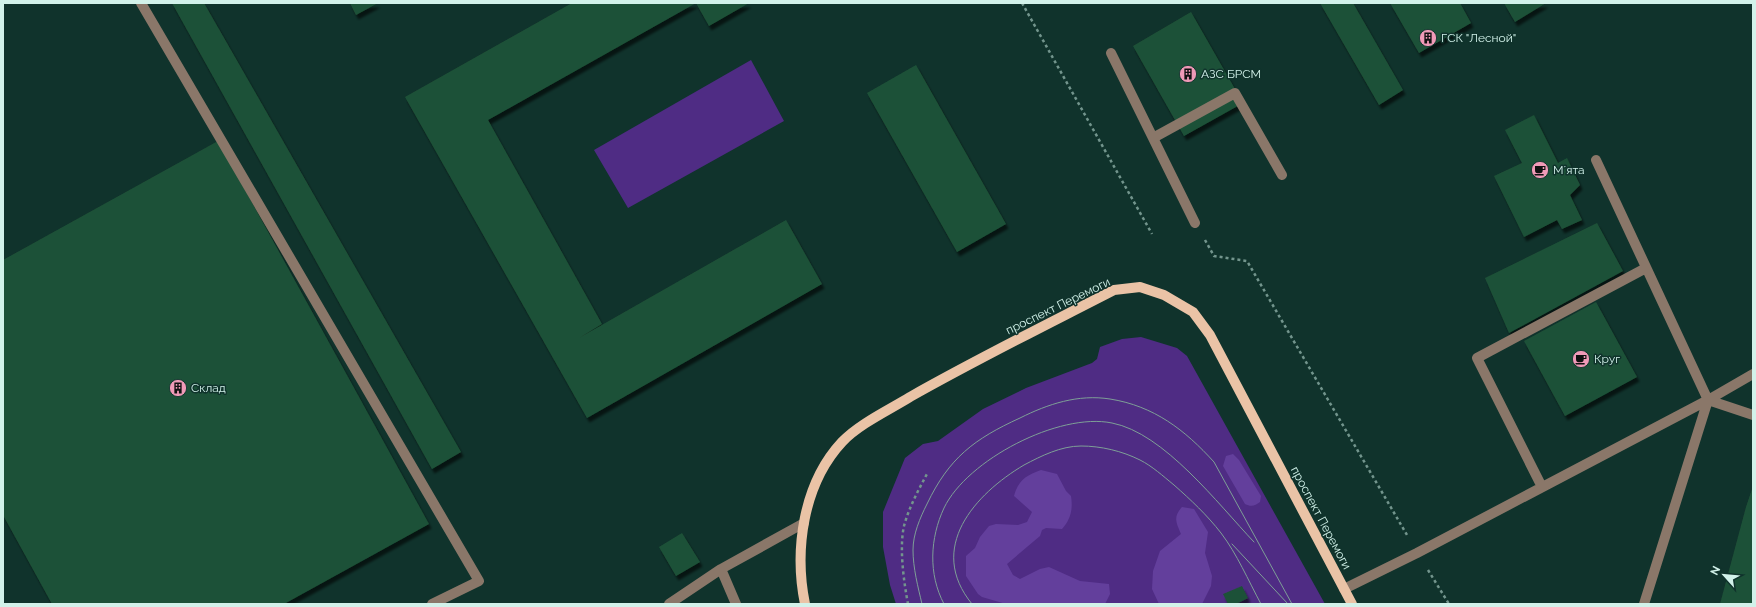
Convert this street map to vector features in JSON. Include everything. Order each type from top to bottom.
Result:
[{"type":"main road","name":"проспект Перемоги","points":[[805,604],[800,566],[804,523],[812,495],[824,465],[843,441],[867,424],[940,380],[1114,290],[1140,287],[1164,295],[1193,312],[1210,335],[1352,604]]},
{"type":"street","points":[[141,3],[479,581],[432,604]]},
{"type":"street","points":[[1111,53],[1195,223]]},
{"type":"street","points":[[1153,138],[1235,93],[1282,175]]},
{"type":"street","points":[[1596,160],[1708,400],[1644,604]]},
{"type":"street","points":[[1542,487],[1477,358],[1646,268]]},
{"type":"street","points":[[1344,589],[1417,553],[1708,400],[1753,374]]},
{"type":"street","points":[[1708,400],[1753,415]]},
{"type":"street","points":[[668,604],[721,569],[804,523]]},
{"type":"street","points":[[721,569],[736,604]]},
{"type":"path","points":[[1022,3],[1152,234]]},
{"type":"path","points":[[1195,223],[1214,256],[1247,261],[1417,553],[1449,604]]},
{"type":"path","points":[[908,604],[902,576],[904,527],[917,491],[928,472]]},
{"type":"shaded area","points":[[751,60],[784,121],[628,208],[594,150]]},
{"type":"shaded area","points":[[1141,337],[1177,348],[1187,356],[1325,604],[896,604],[890,585],[883,547],[883,512],[905,458],[923,444],[938,441],[983,409],[1026,388],[1092,363],[1097,359],[1100,347],[1122,339]]},
{"type":"shaded area","points":[[1233,454],[1239,460],[1261,496],[1260,502],[1253,506],[1245,504],[1223,466],[1226,456]]},
{"type":"shaded area","points":[[1041,470],[1057,474],[1066,491],[1071,496],[1072,505],[1069,518],[1062,529],[1046,528],[1042,530],[1040,536],[1007,564],[1013,575],[1020,579],[1040,569],[1049,567],[1080,581],[1109,584],[1110,594],[1105,604],[1006,604],[982,597],[978,594],[966,576],[966,556],[975,548],[980,537],[989,526],[996,524],[1018,525],[1027,522],[1032,512],[1014,496],[1020,482],[1023,479]]},
{"type":"shaded area","points":[[1182,507],[1194,509],[1208,532],[1205,553],[1212,576],[1211,586],[1202,604],[1159,604],[1152,589],[1153,571],[1160,551],[1181,534],[1176,517]]},
{"type":"building","points":[[172,3],[204,3],[461,452],[432,469]]},
{"type":"building","points":[[350,3],[378,3],[356,15]]},
{"type":"building","points":[[572,3],[696,3],[488,120],[602,324],[579,338],[786,220],[822,284],[587,418],[405,97]]},
{"type":"building","points":[[696,3],[749,3],[709,26]]},
{"type":"building","points":[[1320,3],[1353,3],[1403,90],[1379,105]]},
{"type":"building","name":"ГСК \"Лесной\"","points":[[1390,3],[1460,3],[1471,23],[1419,53]]},
{"type":"building","points":[[1504,3],[1546,3],[1515,22]]},
{"type":"building","name":"АЗС БРСМ","points":[[1191,12],[1243,103],[1184,136],[1133,46]]},
{"type":"building","points":[[916,65],[1006,224],[957,252],[867,93]]},
{"type":"building","name":"Мʼята","points":[[1534,115],[1558,163],[1567,158],[1580,185],[1570,195],[1582,220],[1562,229],[1557,220],[1524,237],[1494,176],[1522,163],[1505,130]]},
{"type":"building","name":"Склад","points":[[218,141],[429,524],[284,604],[52,604],[3,515],[3,260]]},
{"type":"building","points":[[1597,223],[1623,271],[1509,333],[1485,278]]},
{"type":"building","name":"Круг","points":[[1596,302],[1637,377],[1565,416],[1524,341]]},
{"type":"building","points":[[1753,486],[1753,604],[1720,604],[1746,507]]},
{"type":"building","points":[[682,533],[700,562],[676,576],[659,547]]},
{"type":"building","points":[[1242,586],[1248,598],[1236,604],[1228,604],[1223,594]]},
{"type":"tram line","points":[[922,604],[914,564],[914,538],[919,520],[935,488],[944,474],[964,452],[989,434],[1041,408],[1064,401],[1086,398],[1110,399],[1141,407],[1168,421],[1203,450],[1214,462],[1292,604]]},
{"type":"tram line","points":[[944,604],[935,581],[933,568],[934,544],[939,520],[944,508],[956,490],[972,473],[993,457],[1017,443],[1042,432],[1067,425],[1091,422],[1112,423],[1132,429],[1151,440],[1189,472],[1254,542]]},
{"type":"tram line","points":[[972,604],[959,583],[954,563],[955,543],[962,524],[974,507],[989,491],[1006,477],[1024,465],[1044,455],[1074,446],[1104,448],[1133,457],[1149,465],[1174,485],[1199,508],[1227,541],[1261,604]]},
{"type":"tram line","points":[[1232,544],[1288,604]]},
{"type":"place","name":"ГСК \"Лесной\"","points":[[1428,38]]},
{"type":"place","name":"АЗС БРСМ","points":[[1188,74]]},
{"type":"place","name":"Мʼята","points":[[1540,170]]},
{"type":"place","name":"Круг","points":[[1581,359]]},
{"type":"place","name":"Склад","points":[[178,388]]}]
